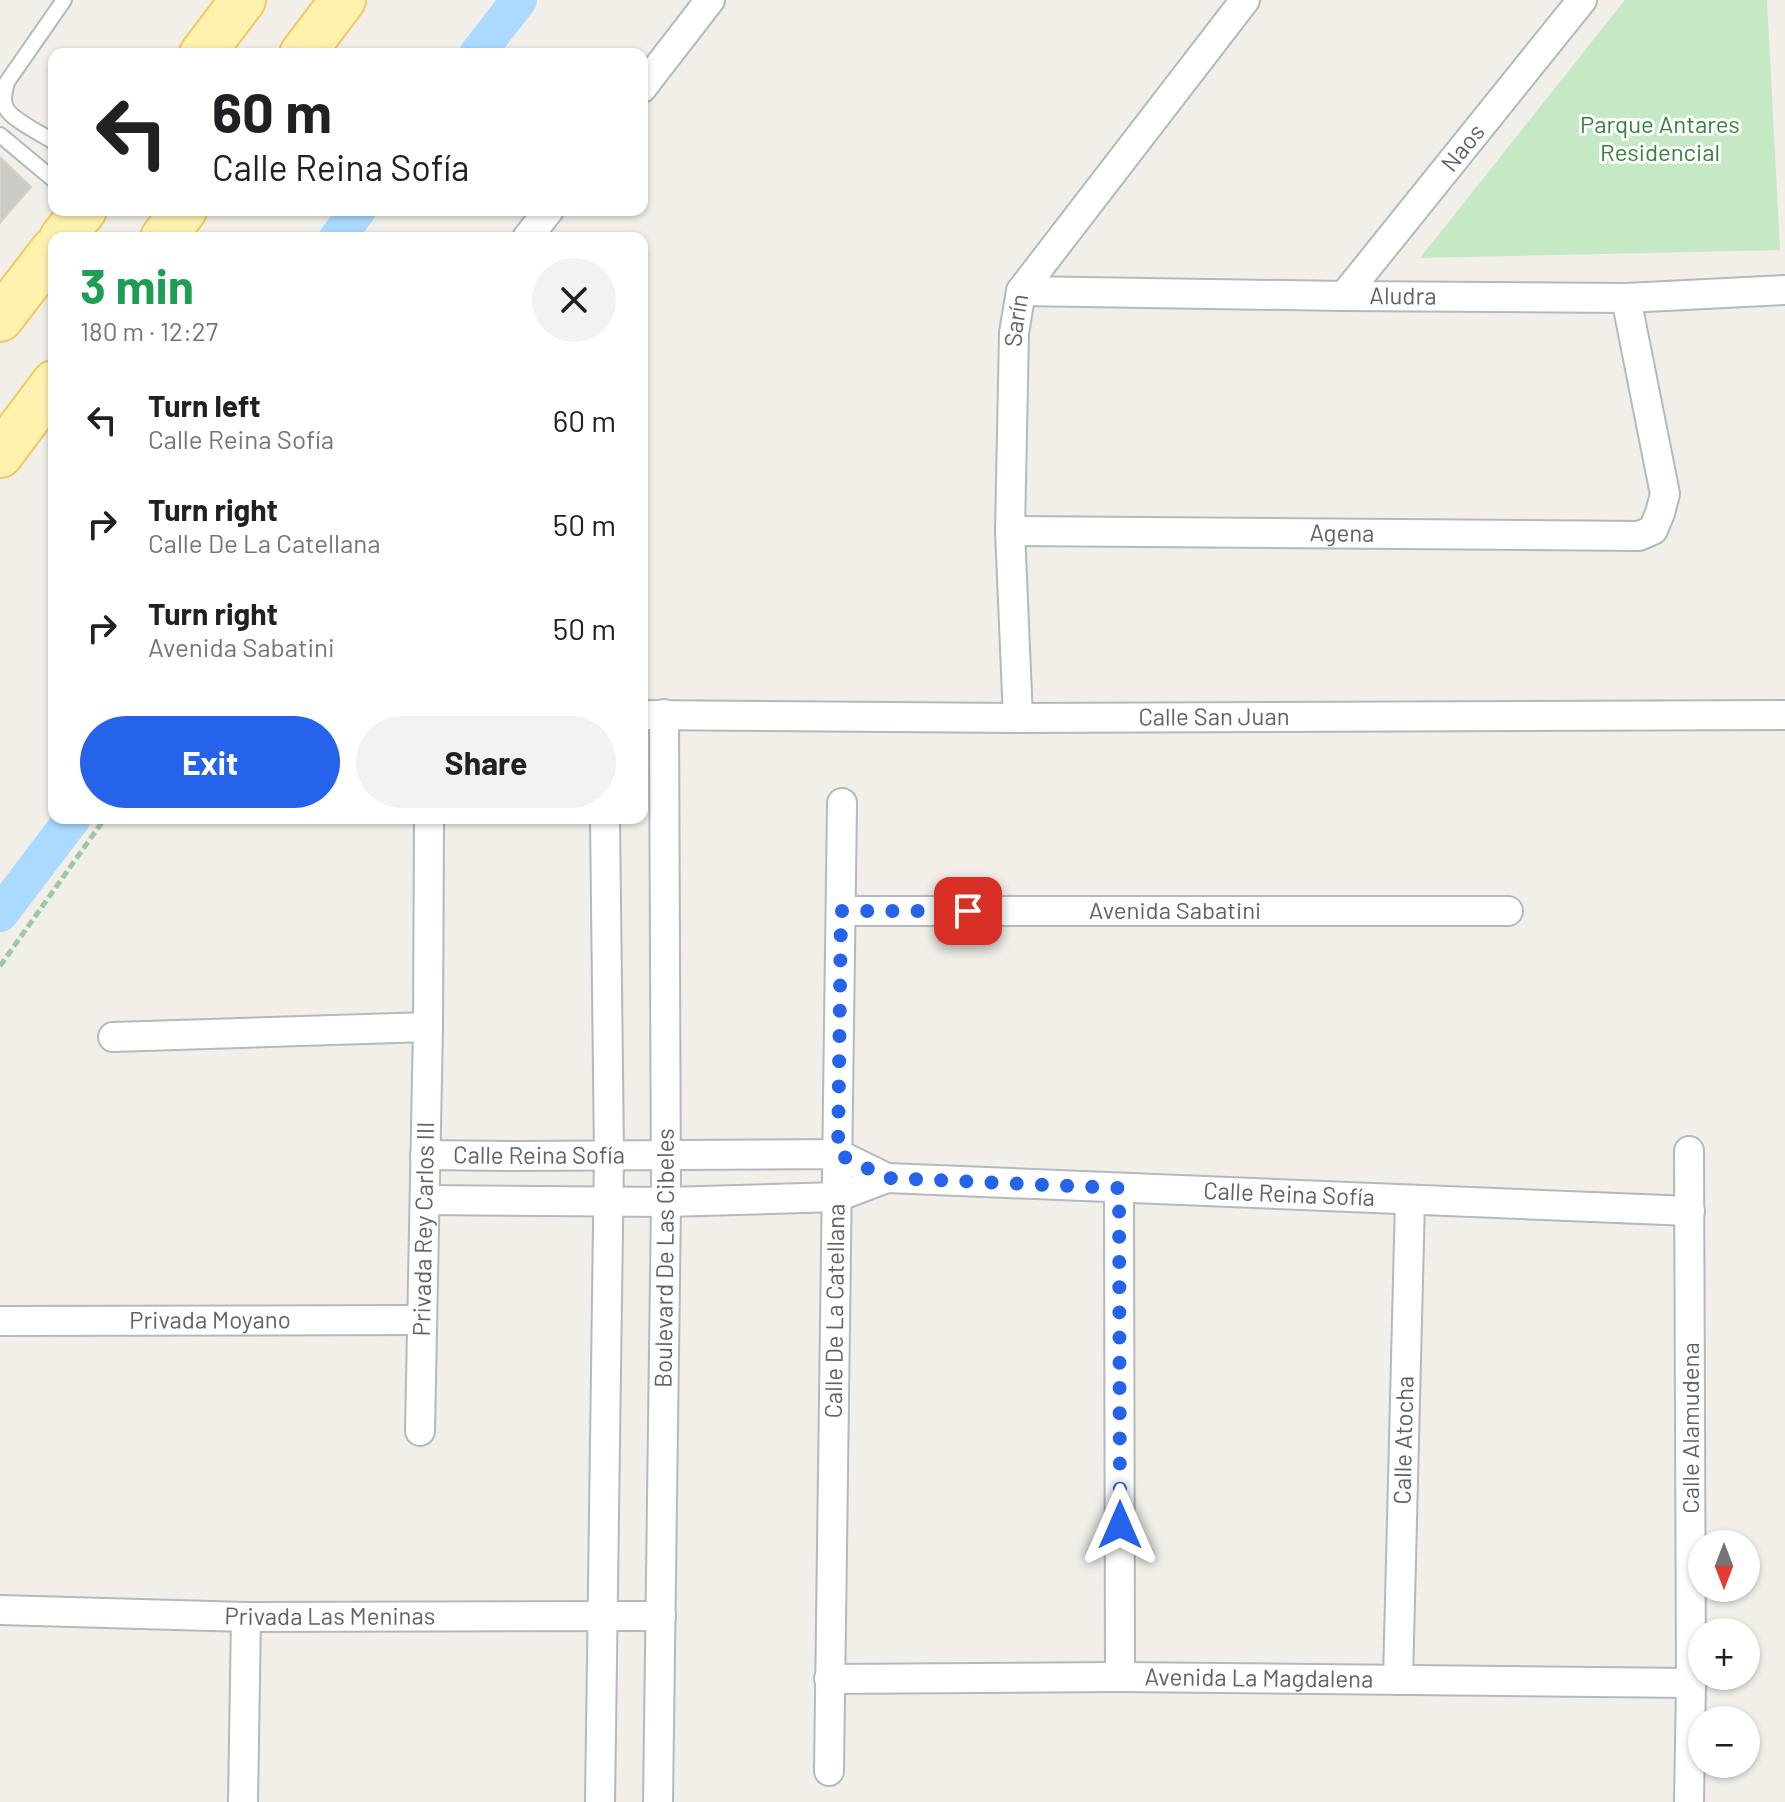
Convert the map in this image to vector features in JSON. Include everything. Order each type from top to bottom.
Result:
[{"type":"main road","points":[[207,48],[243,0]]},
{"type":"main road","points":[[307,48],[343,0]]},
{"type":"main road","points":[[67,232],[79,216]]},
{"type":"main road","points":[[0,319],[48,257]]},
{"type":"main road","points":[[0,455],[48,391]]},
{"type":"street","points":[[648,80],[710,0]]},
{"type":"street","name":"Sarín","points":[[1018,718],[1010,531],[1014,333],[1021,291],[1245,0]]},
{"type":"street","name":"Naos","points":[[1344,296],[1582,0]]},
{"type":"street","points":[[532,232],[544,216]]},
{"type":"street","name":"Aludra","points":[[1021,291],[1626,298],[1785,290]]},
{"type":"street","name":"Agena","points":[[1010,531],[1639,536],[1653,530],[1665,494],[1626,298]]},
{"type":"street","name":"Calle San Juan","points":[[653,714],[1018,718],[1785,715]]},
{"type":"street","name":"Boulevard De Las Cibeles","points":[[653,714],[666,1155],[658,1802]]},
{"type":"street","name":"Calle De La Catellana","points":[[829,1771],[842,803]]},
{"type":"street","name":"Privada Rey Carlos III","points":[[420,1431],[429,824]]},
{"type":"street","points":[[600,1802],[609,1155],[605,824]]},
{"type":"street","name":"Avenida Sabatini","points":[[841,911],[1508,911]]},
{"type":"street","points":[[113,1037],[428,1027]]},
{"type":"street","name":"Calle Alamudena","points":[[1689,1151],[1691,1618]]},
{"type":"street","points":[[752,1154],[752,1198]]},
{"type":"street","name":"Calle Reina Sofía","points":[[425,1155],[838,1154],[887,1178]]},
{"type":"street","points":[[515,1156],[517,1200]]},
{"type":"street","name":"Calle Reina Sofía","points":[[425,1200],[666,1202],[837,1197],[887,1178],[1690,1211]]},
{"type":"street","points":[[1119,1188],[1120,1677]]},
{"type":"street","name":"Calle Atocha","points":[[1398,1680],[1410,1200]]},
{"type":"street","name":"Privada Moyano","points":[[0,1321],[421,1320]]},
{"type":"street","name":"Privada Las Meninas","points":[[0,1610],[246,1617],[661,1616]]},
{"type":"street","points":[[243,1802],[246,1617]]},
{"type":"street","name":"Avenida La Magdalena","points":[[829,1679],[1120,1677],[1688,1683]]},
{"type":"street","name":"Calle Alamudena","points":[[1689,1802],[1691,1690]]},
{"type":"lane","points":[[48,138],[11,115],[4,106],[4,95],[7,82],[64,0]]},
{"type":"lane","points":[[0,135],[48,175]]},
{"type":"path","points":[[0,966],[101,824]]},
{"type":"green space","name":"Parque Antares Residencial","points":[[1625,0],[1767,0],[1780,250],[1420,258]]},
{"type":"building","points":[[0,157],[31,187],[0,223]]},
{"type":"waterway","points":[[482,48],[519,0]]},
{"type":"waterway","points":[[342,232],[354,216]]},
{"type":"waterway","points":[[0,914],[68,824]]},
{"type":"route","points":[[968,911],[841,911],[838,1154],[887,1178],[1119,1188],[1120,1525]]}]
